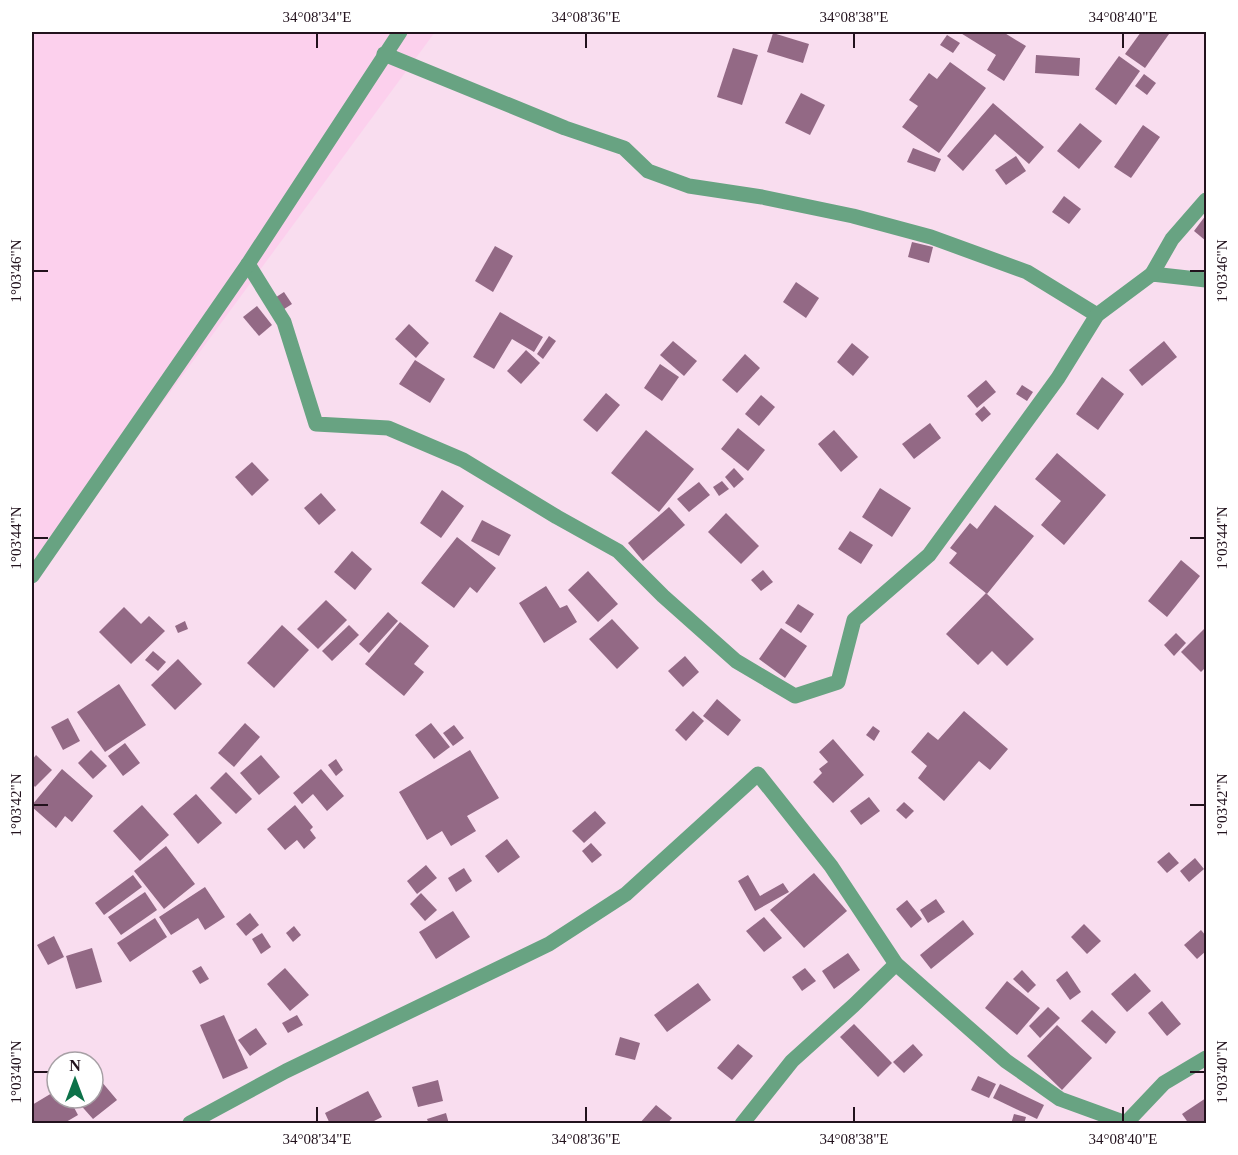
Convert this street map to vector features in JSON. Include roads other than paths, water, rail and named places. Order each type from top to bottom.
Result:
[{"type":"street","points":[[32,576],[248,264],[400,32]]},
{"type":"street","points":[[384,54],[565,128],[624,148],[648,171],[689,186],[762,197],[842,214],[931,237],[1027,272],[1097,315]]},
{"type":"street","points":[[248,264],[284,322],[316,424],[388,428],[463,460],[618,551],[663,596],[736,661],[795,696],[838,682],[854,620],[929,555],[1058,378],[1097,315],[1152,274],[1172,239],[1206,200]]},
{"type":"street","points":[[1152,274],[1206,280]]},
{"type":"street","points":[[190,1123],[286,1071],[549,944],[626,894],[758,774],[831,866],[896,964],[1006,1061],[1060,1099],[1126,1123],[1164,1083],[1206,1058]]},
{"type":"street","points":[[742,1124],[792,1061],[896,964]]}]
